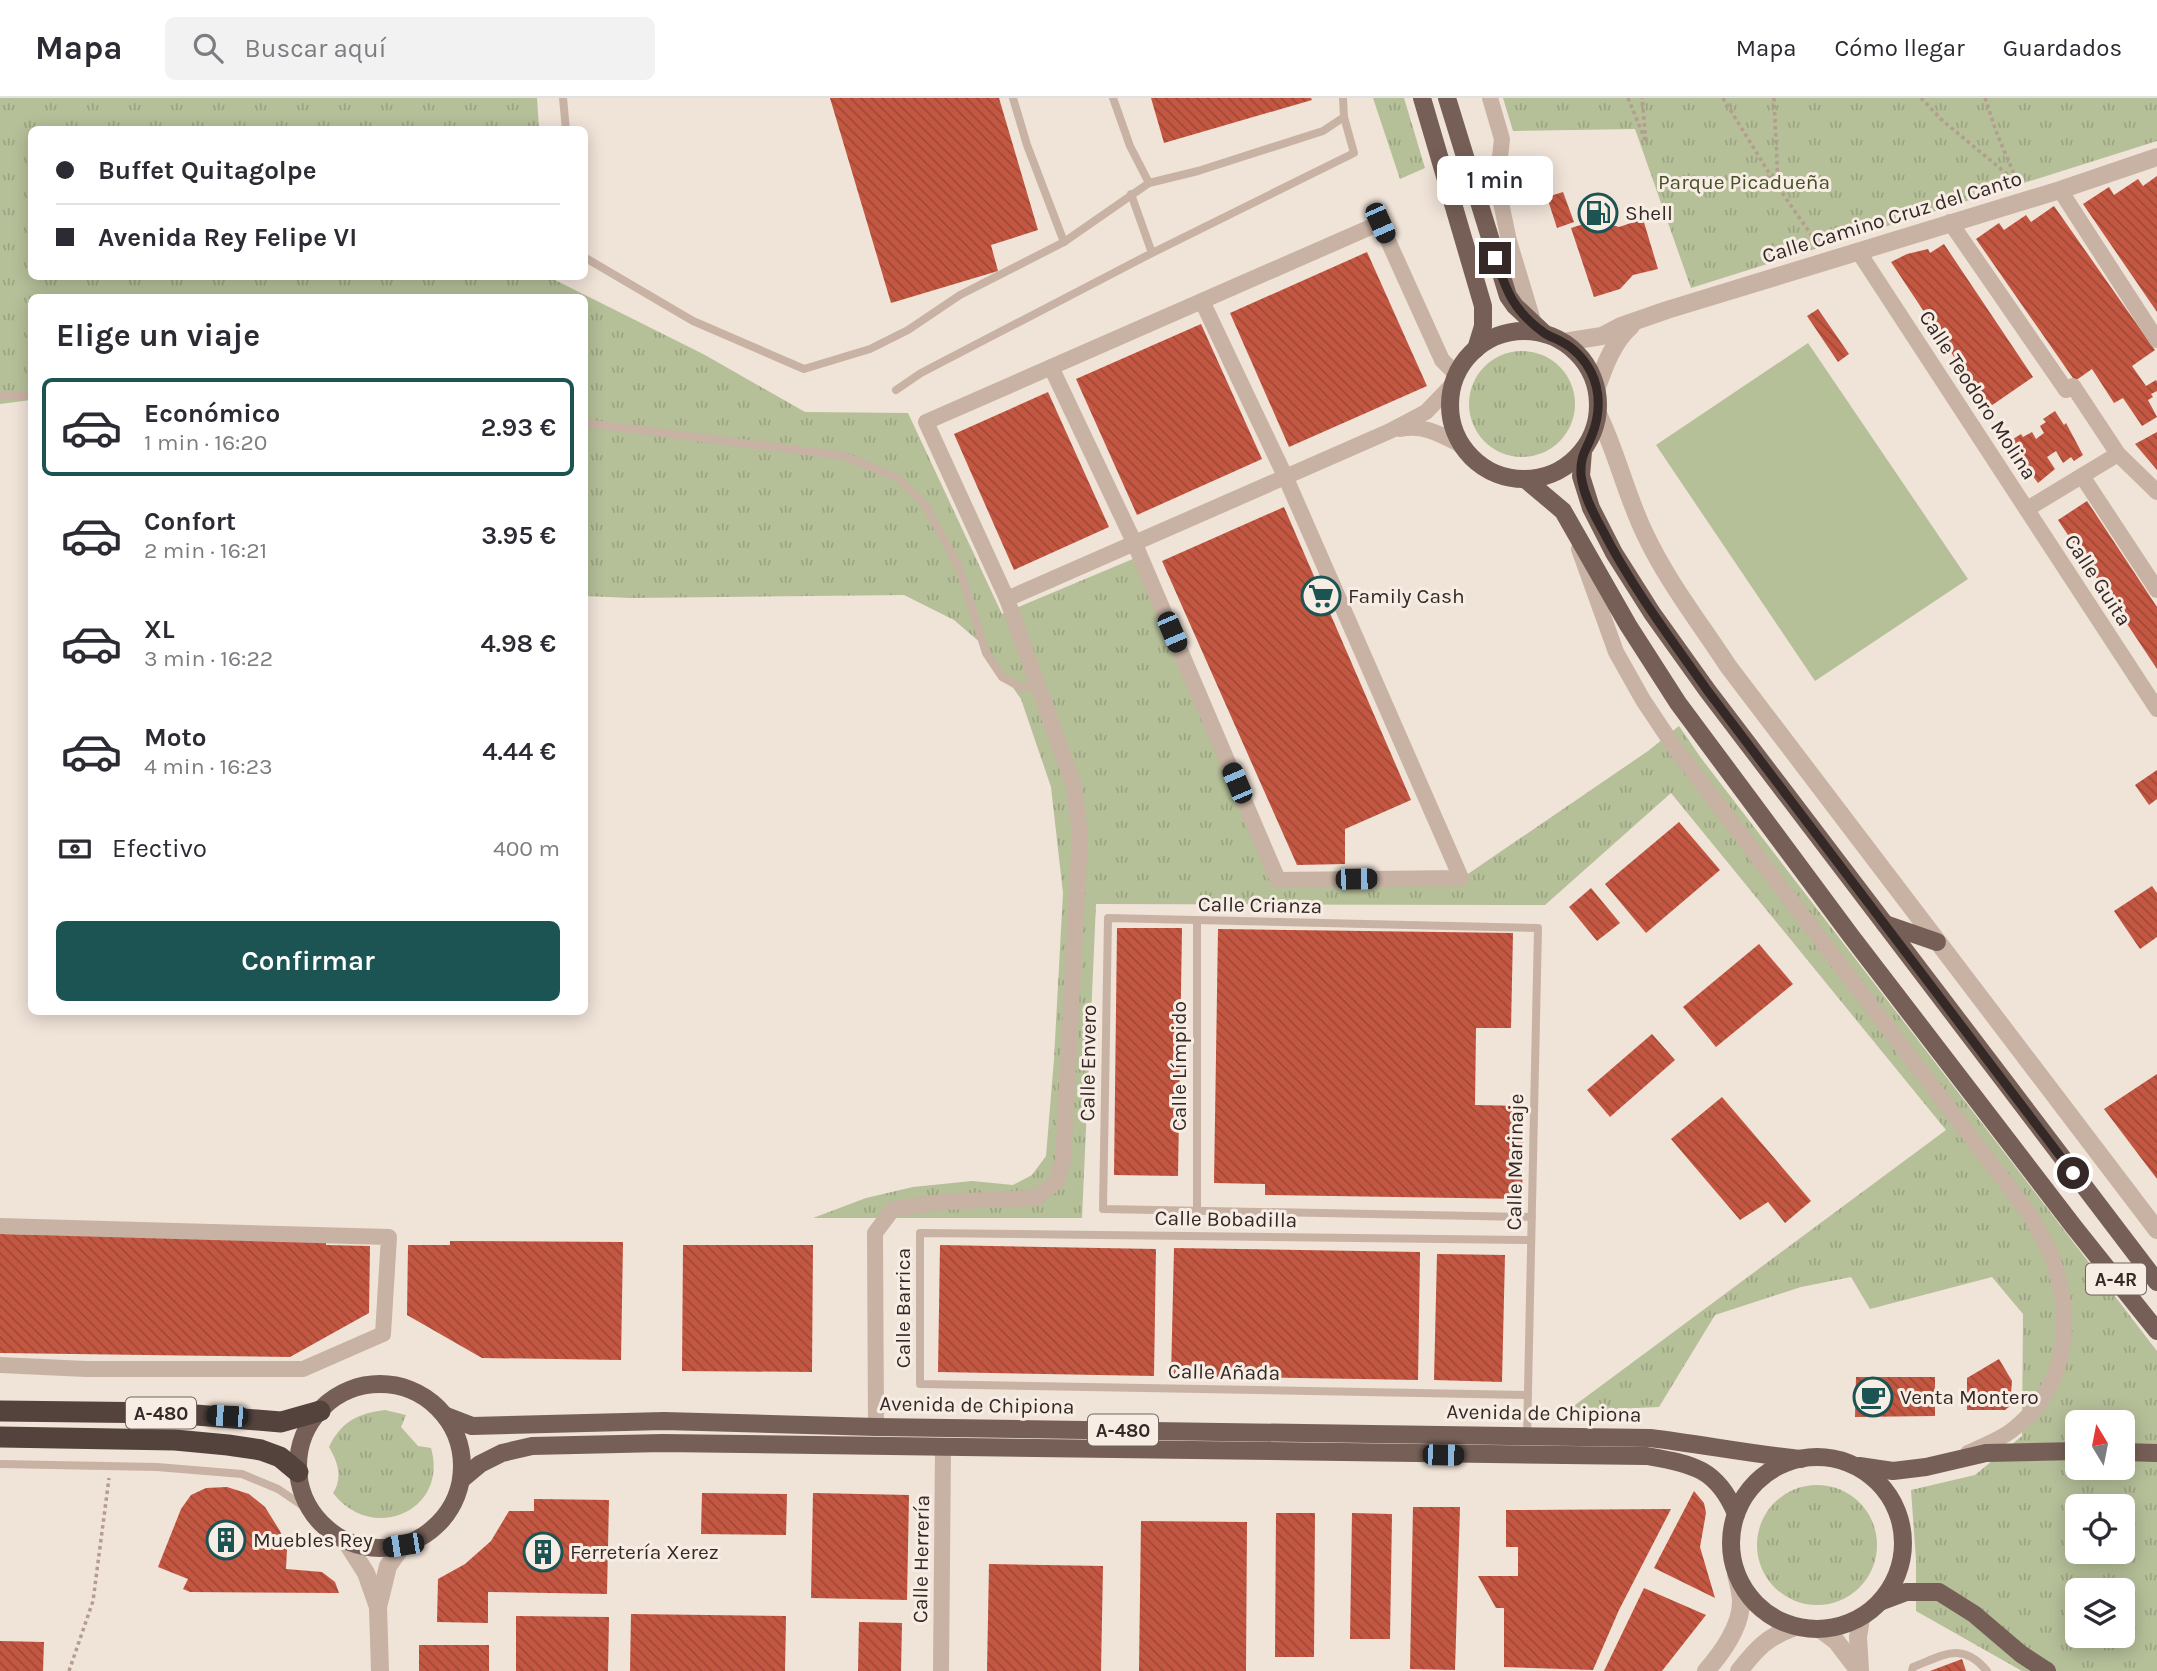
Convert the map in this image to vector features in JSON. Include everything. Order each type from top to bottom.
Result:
[{"type":"highway","name":"A-480","points":[[0,1411],[172,1413],[281,1422],[320,1411]]},
{"type":"highway","name":"A-480","points":[[0,1437],[175,1440],[228,1445],[261,1450],[280,1457],[298,1472]]},
{"type":"main road","points":[[1422,98],[1483,306],[1483,326],[1476,349]]},
{"type":"main road","points":[[1447,98],[1508,296],[1539,329],[1564,342],[1585,363],[1597,387],[1598,414],[1592,436],[1583,451],[1566,466],[1546,475],[1525,479],[1505,476],[1482,466],[1463,446],[1453,426],[1451,414],[1455,379],[1466,360],[1492,338],[1539,329]]},
{"type":"main road","name":"A-4R","points":[[1583,451],[1581,476],[1591,508],[1614,553],[1652,613],[1707,690],[2157,1282]]},
{"type":"main road","name":"A-4R","points":[[1525,479],[1546,494],[1563,512],[1678,703],[1852,936],[2074,1227],[2157,1331]]},
{"type":"main road","points":[[1884,923],[1937,942]]},
{"type":"main road","name":"A-480","points":[[384,1384],[408,1388],[429,1399],[446,1416],[457,1435],[462,1457],[462,1479],[455,1501],[442,1520],[425,1536],[403,1545],[383,1548],[363,1546],[345,1540],[327,1528],[312,1513],[302,1493],[298,1472],[300,1450],[307,1429],[320,1411],[338,1396],[360,1386],[384,1384]]},
{"type":"main road","name":"Avenida de Chipiona","points":[[446,1416],[472,1426],[664,1421],[876,1427],[1650,1438],[1801,1459]]},
{"type":"main road","name":"Avenida de Chipiona","points":[[462,1479],[480,1464],[502,1452],[531,1446],[662,1443],[1647,1456],[1686,1462],[1712,1476],[1728,1496],[1736,1514]]},
{"type":"main road","points":[[1852,1464],[1872,1476],[1888,1493],[1899,1514],[1904,1536],[1902,1560],[1895,1582],[1882,1601],[1861,1618],[1841,1626],[1820,1629],[1795,1627],[1759,1608],[1746,1592],[1731,1555],[1731,1534],[1736,1514],[1746,1494],[1761,1478],[1780,1466],[1801,1459],[1827,1457],[1893,1471],[2001,1451],[2065,1451]]},
{"type":"main road","points":[[2135,1452],[2157,1453]]},
{"type":"main road","points":[[1882,1601],[1906,1592],[1939,1592],[1974,1614],[2021,1654],[2047,1671]]},
{"type":"street","points":[[1490,98],[1502,138],[1497,183],[1509,241],[1539,329]]},
{"type":"street","name":"Calle Camino Cruz del Canto","points":[[1564,342],[1602,336],[1639,319],[1680,312],[1858,251],[2060,190],[2157,157]]},
{"type":"street","points":[[2060,190],[2157,340]]},
{"type":"street","points":[[1950,222],[2067,390],[2073,386],[2118,454],[2157,492]]},
{"type":"street","points":[[876,1427],[875,1233],[892,1209],[943,1202],[1036,1198],[1056,1182],[1063,1161],[1080,836],[1074,786],[1007,599],[926,422],[1380,223],[1442,360],[1455,379],[1426,412],[1390,431],[1007,599]]},
{"type":"street","name":"Calle Teodoro Molina","points":[[1858,251],[2027,509],[2118,454]]},
{"type":"street","points":[[1051,367],[1134,542],[1278,880],[1461,878],[1285,476],[1202,301]]},
{"type":"street","name":"Calle Camino Cruz del Canto","points":[[1597,387],[1622,334],[1639,319]]},
{"type":"street","points":[[1598,414],[1610,438],[1632,506],[1646,538],[1681,596],[1772,725],[2157,1230]]},
{"type":"street","points":[[1390,431],[1412,427],[1430,429],[1463,446]]},
{"type":"street","points":[[2082,476],[2157,590]]},
{"type":"street","name":"Calle Guita","points":[[2027,509],[2157,709]]},
{"type":"street","points":[[1574,533],[1616,652],[1643,700],[1675,748],[2028,1212],[2051,1254],[2061,1290],[2065,1322],[2061,1359],[2050,1388],[2033,1411],[2010,1432],[1957,1458]]},
{"type":"street","points":[[0,1226],[389,1237],[383,1334],[303,1369],[86,1369],[0,1365]]},
{"type":"street","name":"Calle Herrería","points":[[941,1671],[943,1447]]},
{"type":"street","points":[[345,1540],[366,1573],[378,1607]]},
{"type":"street","points":[[380,1671],[378,1607],[388,1566],[403,1545]]},
{"type":"street","points":[[1706,1671],[1730,1636],[1739,1617],[1741,1601],[1737,1574]]},
{"type":"street","points":[[1860,1671],[1858,1637],[1861,1618]]},
{"type":"street","points":[[1739,1671],[1755,1650],[1773,1635],[1795,1627]]},
{"type":"street","points":[[1820,1629],[1836,1641],[1860,1671]]},
{"type":"lane","points":[[563,98],[566,126]]},
{"type":"lane","points":[[1013,98],[1027,145],[1065,242]]},
{"type":"lane","points":[[1114,98],[1130,146],[1149,183]]},
{"type":"lane","points":[[896,390],[921,373],[1152,253],[1354,153],[1344,117],[1343,98]]},
{"type":"lane","points":[[588,259],[692,321],[804,369],[870,349],[908,330],[960,295],[1065,242],[1149,183],[1198,171],[1322,131],[1344,117]]},
{"type":"lane","points":[[1131,194],[1152,253]]},
{"type":"lane","points":[[0,396],[28,396]]},
{"type":"lane","points":[[588,424],[844,456],[898,478],[925,505],[953,557],[986,653],[1002,677],[1020,687],[1038,686]]},
{"type":"lane","name":"Calle Crianza","points":[[1108,918],[1538,928]]},
{"type":"lane","name":"Calle Envero","points":[[1103,1209],[1108,918]]},
{"type":"lane","name":"Calle Límpido","points":[[1197,920],[1197,1212]]},
{"type":"lane","name":"Calle Marinaje","points":[[1527,1436],[1538,928]]},
{"type":"lane","name":"Calle Bobadilla","points":[[1103,1209],[1532,1217]]},
{"type":"lane","name":"Calle Bobadilla","points":[[920,1233],[1531,1240]]},
{"type":"lane","name":"Calle Barrica","points":[[920,1233],[920,1384]]},
{"type":"lane","name":"Calle Añada","points":[[920,1384],[1528,1395]]},
{"type":"lane","points":[[0,1464],[157,1467],[242,1474],[278,1489],[312,1513]]},
{"type":"lane","points":[[1912,1671],[1913,1667],[1952,1652],[1968,1655],[1987,1671]]},
{"type":"path","points":[[1628,98],[1646,142],[1642,98]]},
{"type":"path","points":[[1723,98],[1778,186],[1821,247]]},
{"type":"path","points":[[1774,98],[1778,186]]},
{"type":"path","points":[[1921,98],[1943,121],[2019,184],[1985,98]]},
{"type":"path","points":[[69,1671],[93,1601],[110,1466]]},
{"type":"green space","points":[[0,98],[537,98],[539,126],[28,126],[28,280],[555,280],[583,294],[28,294],[28,400],[0,404]]},
{"type":"green space","points":[[1373,98],[1404,98],[1425,168],[1400,179]]},
{"type":"green space","name":"Parque Picadueña","points":[[1503,98],[2157,98],[2157,141],[1691,288],[1635,129],[1513,131]]},
{"type":"green space","points":[[588,296],[705,355],[805,412],[908,413],[1002,614],[1140,556],[1278,880],[1462,878],[1648,751],[1679,726],[2157,1351],[2157,1671],[2022,1671],[1916,1611],[1916,1560],[1911,1490],[1975,1475],[2022,1436],[2023,1314],[1992,1277],[1870,1309],[1851,1277],[1801,1287],[1715,1315],[1659,1407],[1567,1411],[1946,1130],[1671,793],[1545,905],[1096,904],[1082,1218],[813,1218],[866,1198],[913,1187],[972,1181],[1013,1185],[1032,1175],[1046,1156],[1063,893],[1051,787],[1021,699],[982,644],[954,620],[904,595],[588,596]]},
{"type":"green space","points":[[1808,343],[1968,579],[1815,681],[1656,445]]},
{"type":"green space","points":[[1522,351],[1542,355],[1559,367],[1571,384],[1575,404],[1571,424],[1559,441],[1542,453],[1522,457],[1502,453],[1485,441],[1473,424],[1469,404],[1473,384],[1485,367],[1502,355]]},
{"type":"green space","points":[[385,1410],[406,1415],[401,1427],[418,1446],[431,1448],[434,1470],[429,1489],[418,1503],[403,1513],[386,1518],[367,1516],[349,1508],[333,1493],[338,1482],[338,1470],[329,1447],[339,1431],[351,1420]]},
{"type":"green space","points":[[1817,1485],[1840,1490],[1859,1503],[1872,1522],[1877,1545],[1872,1568],[1859,1587],[1840,1600],[1817,1605],[1794,1600],[1775,1587],[1762,1568],[1757,1545],[1762,1522],[1775,1503],[1794,1490]]},
{"type":"building","points":[[830,98],[999,98],[1038,230],[991,245],[998,271],[891,303]]},
{"type":"building","points":[[1151,98],[1311,98],[1312,100],[1164,143]]},
{"type":"building","points":[[2157,176],[2157,312],[2083,204],[2109,187],[2114,195],[2138,179],[2143,186]]},
{"type":"building","points":[[1563,192],[1574,222],[1557,228],[1547,197]]},
{"type":"building","points":[[2054,206],[2155,350],[2132,366],[2146,386],[2156,380],[2157,382],[2157,391],[2151,394],[2153,397],[2148,400],[2157,417],[2142,426],[2123,398],[2114,403],[2092,369],[2075,381],[1976,239],[1999,223],[2004,230],[2026,215],[2031,222]]},
{"type":"building","points":[[1643,219],[1658,269],[1633,275],[1620,289],[1594,297],[1571,228],[1596,220],[1619,227]]},
{"type":"building","points":[[1944,244],[2033,377],[1988,408],[1891,262],[1907,254],[1928,249],[1930,253]]},
{"type":"building","points":[[1367,252],[1427,386],[1289,447],[1230,313]]},
{"type":"building","points":[[1818,309],[1849,354],[1838,362],[1807,316]]},
{"type":"building","points":[[1201,324],[1262,459],[1137,515],[1076,379]]},
{"type":"building","points":[[1048,392],[1109,527],[1014,570],[954,434]]},
{"type":"building","points":[[2055,411],[2064,425],[2066,423],[2083,455],[2074,461],[2071,457],[2063,463],[2056,451],[2047,457],[2055,469],[2038,483],[2030,472],[2028,473],[2010,441],[2021,434],[2023,437],[2032,432],[2036,439],[2044,433],[2040,426],[2046,422],[2043,419]]},
{"type":"building","points":[[2157,432],[2157,470],[2135,444]]},
{"type":"building","points":[[2087,501],[2157,607],[2157,669],[2058,520]]},
{"type":"building","points":[[1284,507],[1411,800],[1345,829],[1345,864],[1297,865],[1162,561]]},
{"type":"building","points":[[2157,770],[2157,799],[2149,805],[2135,785]]},
{"type":"building","points":[[1679,822],[1720,870],[1646,933],[1605,884]]},
{"type":"building","points":[[2152,886],[2157,893],[2157,937],[2140,949],[2114,911]]},
{"type":"building","points":[[1591,888],[1620,923],[1597,941],[1569,907]]},
{"type":"building","points":[[1117,928],[1182,928],[1178,1176],[1114,1175]]},
{"type":"building","points":[[1218,929],[1513,933],[1511,1028],[1476,1028],[1475,1105],[1524,1106],[1522,1199],[1265,1195],[1265,1184],[1214,1183]]},
{"type":"building","points":[[1759,944],[1793,984],[1716,1047],[1683,1007]]},
{"type":"building","points":[[1652,1034],[1675,1060],[1610,1117],[1587,1090]]},
{"type":"building","points":[[2157,1074],[2157,1179],[2104,1109]]},
{"type":"building","points":[[1722,1097],[1811,1201],[1785,1223],[1768,1202],[1740,1220],[1671,1139]]},
{"type":"building","points":[[0,1234],[326,1239],[326,1245],[370,1246],[369,1313],[290,1357],[0,1353]]},
{"type":"building","points":[[450,1241],[623,1242],[621,1360],[482,1358],[407,1315],[408,1245],[450,1245]]},
{"type":"building","points":[[683,1245],[813,1245],[812,1372],[682,1371]]},
{"type":"building","points":[[940,1245],[1156,1249],[1154,1376],[938,1372]]},
{"type":"building","points":[[1174,1248],[1420,1252],[1418,1380],[1171,1376]]},
{"type":"building","points":[[1437,1254],[1505,1255],[1502,1382],[1434,1380]]},
{"type":"building","points":[[1999,1359],[2012,1381],[2010,1406],[2005,1410],[1967,1410],[1967,1378]]},
{"type":"building","points":[[1856,1377],[1935,1377],[1935,1416],[1855,1417]]},
{"type":"building","name":"Muebles Rey","points":[[227,1487],[249,1494],[265,1507],[280,1531],[287,1549],[286,1569],[322,1572],[335,1582],[339,1593],[190,1592],[183,1589],[188,1579],[158,1567],[181,1509],[191,1495],[206,1488]]},
{"type":"building","points":[[1694,1491],[1704,1503],[1706,1513],[1700,1547],[1715,1598],[1654,1568]]},
{"type":"building","points":[[702,1493],[787,1494],[786,1535],[701,1534]]},
{"type":"building","points":[[813,1493],[909,1495],[907,1600],[811,1598]]},
{"type":"building","name":"Ferretería Xerez","points":[[534,1499],[609,1500],[607,1594],[488,1592],[488,1623],[437,1622],[438,1579],[465,1564],[491,1541],[509,1511],[534,1511]]},
{"type":"building","points":[[1413,1507],[1460,1507],[1455,1670],[1410,1669]]},
{"type":"building","points":[[1671,1509],[1619,1610],[1593,1670],[1504,1667],[1504,1608],[1496,1608],[1478,1576],[1518,1576],[1518,1547],[1506,1547],[1506,1510]]},
{"type":"building","points":[[1276,1513],[1315,1513],[1314,1657],[1275,1657]]},
{"type":"building","points":[[1352,1513],[1392,1514],[1390,1639],[1350,1639]]},
{"type":"building","points":[[1141,1521],[1247,1522],[1246,1671],[1139,1671]]},
{"type":"building","points":[[989,1564],[1103,1566],[1101,1671],[987,1671]]},
{"type":"building","points":[[1644,1588],[1706,1615],[1662,1671],[1604,1671]]},
{"type":"building","points":[[631,1614],[786,1616],[785,1671],[630,1671]]},
{"type":"building","points":[[516,1616],[609,1617],[608,1671],[516,1671]]},
{"type":"building","points":[[859,1622],[902,1623],[901,1671],[858,1671]]},
{"type":"building","points":[[0,1641],[44,1642],[43,1671],[0,1671]]},
{"type":"building","points":[[419,1645],[489,1645],[489,1671],[419,1671]]},
{"type":"building","points":[[1962,1659],[1966,1671],[1930,1671]]},
{"type":"place","name":"Shell","points":[[1598,213]]},
{"type":"place","name":"Family Cash","points":[[1321,596]]},
{"type":"place","name":"Venta Montero","points":[[1873,1397]]},
{"type":"place","name":"Muebles Rey","points":[[226,1540]]},
{"type":"place","name":"Ferretería Xerez","points":[[543,1552]]},
{"type":"route","points":[[1495,258],[1508,296],[1515,306],[1545,334],[1564,342],[1576,352],[1592,374],[1597,387],[1598,414],[1592,436],[1583,451],[1581,476],[1591,508],[1614,553],[1652,613],[1707,690],[2073,1173]]}]
